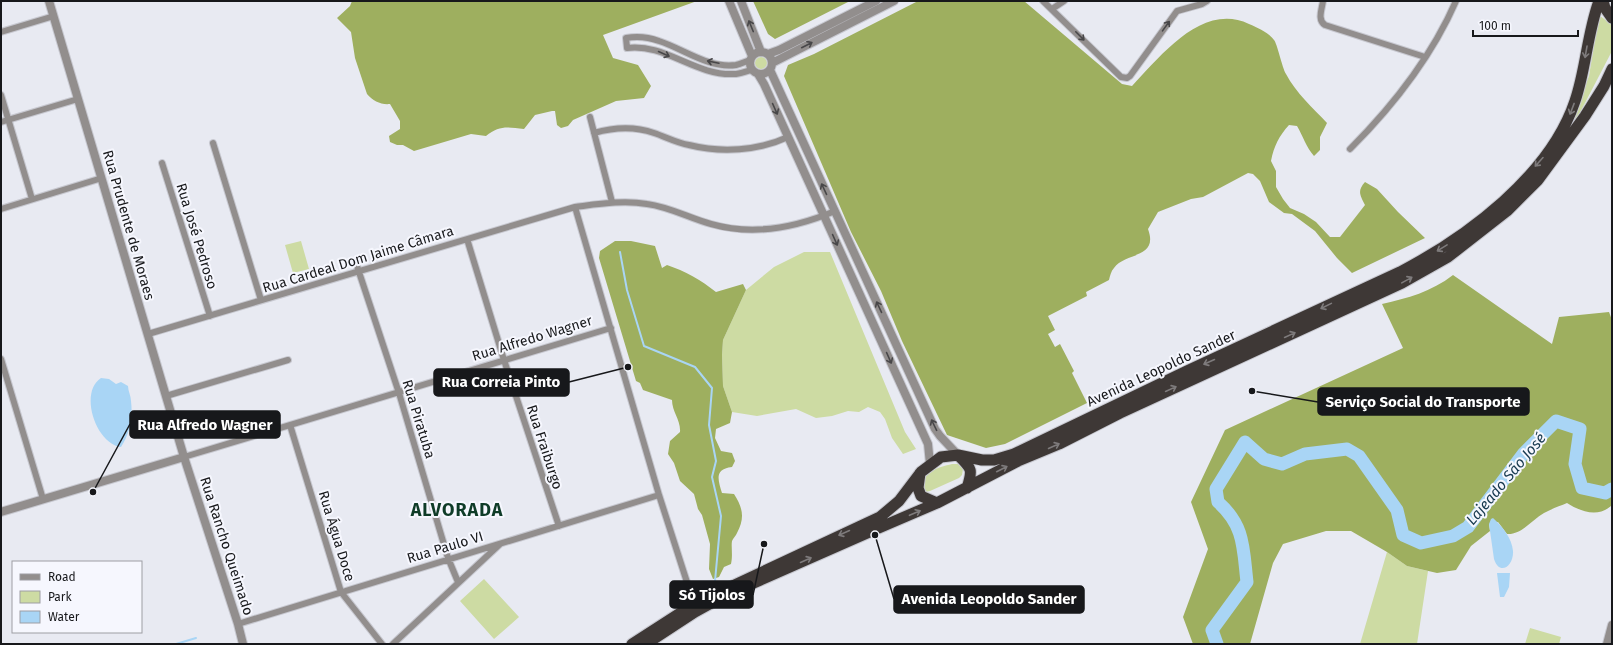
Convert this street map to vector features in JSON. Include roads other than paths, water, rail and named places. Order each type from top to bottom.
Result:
[{"type":"highway","name":"Avenida Leopoldo Sander","points":[[632,644],[694,604],[880,517],[899,501],[921,472],[941,457],[958,455],[982,460],[994,460],[1014,454],[1426,259],[1478,223],[1516,188],[1549,152],[1566,126],[1580,87],[1590,28],[1599,1]]},
{"type":"highway","points":[[1603,1],[1604,8],[1612,18]]},
{"type":"highway","name":"Avenida Leopoldo Sander","points":[[646,644],[695,612],[724,596],[937,503],[1018,461],[1059,444],[1120,413],[1395,286],[1448,257],[1506,211],[1538,180],[1585,116],[1604,86],[1612,69]]},
{"type":"highway","points":[[958,455],[970,469],[972,474],[967,488]]},
{"type":"highway","points":[[921,472],[918,488],[921,496],[937,503]]},
{"type":"street","name":"Rua Prudente de Moraes","points":[[49,1],[184,457]]},
{"type":"street","points":[[729,1],[751,58],[750,66],[764,84],[928,444],[930,464]]},
{"type":"street","points":[[740,1],[935,429],[958,455]]},
{"type":"street","points":[[876,1],[779,50],[765,53],[736,65],[713,62],[698,58],[653,39],[639,37],[626,38],[627,48],[651,49],[694,67],[715,73],[736,74],[755,72],[765,74],[771,67],[894,1]]},
{"type":"street","points":[[1043,1],[1052,8],[1121,77],[1127,78],[1130,76],[1177,11],[1202,4],[1207,1]]},
{"type":"street","points":[[1052,8],[1064,1]]},
{"type":"street","points":[[1323,1],[1320,18],[1322,23],[1332,28],[1425,57]]},
{"type":"street","points":[[1350,150],[1390,104],[1425,57],[1452,11],[1456,1]]},
{"type":"street","points":[[1,32],[54,16]]},
{"type":"street","points":[[1,96],[32,199]]},
{"type":"street","points":[[1,122],[78,99]]},
{"type":"street","points":[[590,117],[612,202]]},
{"type":"street","points":[[594,133],[617,128],[636,128],[650,131],[689,146],[721,150],[754,147],[788,137]]},
{"type":"street","points":[[213,144],[261,300]]},
{"type":"street","name":"Rua José Pedroso","points":[[162,162],[210,316]]},
{"type":"street","points":[[1,208],[102,178]]},
{"type":"street","name":"Rua Cardeal Dom Jaime Câmara","points":[[148,334],[575,207],[612,202],[634,202],[679,212],[711,224],[744,230],[777,229],[824,216],[835,211]]},
{"type":"street","points":[[575,207],[659,495],[694,604]]},
{"type":"street","name":"Rua Fraiburgo","points":[[467,239],[504,360],[559,526]]},
{"type":"street","name":"Rua Piratuba","points":[[356,263],[399,392],[448,558],[458,582]]},
{"type":"street","name":"Rua Alfredo Wagner","points":[[1,512],[611,328]]},
{"type":"street","points":[[1,359],[4,381],[43,499]]},
{"type":"street","points":[[166,396],[288,360]]},
{"type":"street","name":"Rua Água Doce","points":[[290,425],[341,592],[382,644]]},
{"type":"street","name":"Rua Rancho Queimado","points":[[184,457],[238,624],[243,644]]},
{"type":"street","name":"Rua Paulo VI","points":[[238,624],[448,558],[659,495]]},
{"type":"street","points":[[393,644],[501,543]]},
{"type":"street","points":[[1607,644],[1612,625]]},
{"type":"water","points":[[101,378],[109,379],[116,384],[121,382],[128,386],[132,407],[131,419],[129,431],[121,447],[112,443],[104,436],[97,427],[93,416],[91,394],[94,385]]},
{"type":"water","points":[[1493,518],[1511,541],[1513,551],[1511,561],[1506,567],[1503,568],[1497,564],[1494,559],[1489,524]]},
{"type":"water","points":[[1497,573],[1510,573],[1509,587],[1504,597],[1500,597]]},
{"type":"waterway","points":[[620,252],[627,290],[644,346],[695,367],[712,388],[709,425],[716,461],[712,477],[721,516],[715,581]]},
{"type":"waterway","name":"Lajeado São José","points":[[1217,644],[1212,630],[1247,582],[1241,538],[1233,520],[1218,502],[1216,489],[1245,442],[1264,459],[1282,464],[1305,454],[1347,449],[1359,456],[1397,510],[1403,535],[1421,543],[1453,536],[1468,527],[1524,453],[1556,421],[1580,429],[1575,464],[1582,488],[1605,493],[1612,489]]},
{"type":"waterway","points":[[176,644],[196,638]]},
{"type":"place","name":"Rua Correia Pinto","points":[[628,367]]},
{"type":"place","name":"Serviço Social do Transporte","points":[[1252,391]]},
{"type":"place","name":"Rua Alfredo Wagner","points":[[93,492]]},
{"type":"place","name":"Avenida Leopoldo Sander","points":[[875,535]]},
{"type":"place","name":"Só Tijolos","points":[[764,544]]},
{"type":"district","name":"ALVORADA","points":[[457,510]]}]
